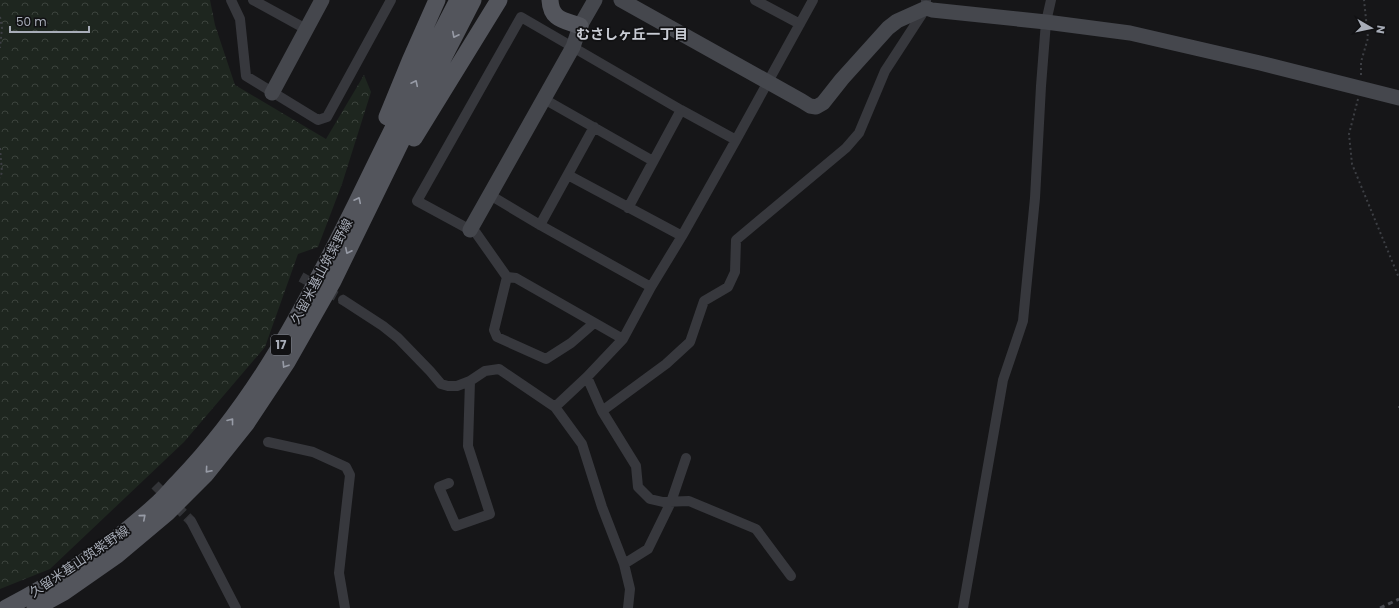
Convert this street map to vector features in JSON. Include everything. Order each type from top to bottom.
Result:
[{"type":"main road","points":[[374,183],[377,143],[410,61],[438,0]]},
{"type":"main road","name":"久留米基山筑紫野線","points":[[35,608],[64,592],[118,556],[167,513],[206,474],[246,424],[287,362],[333,281],[425,62],[458,0]]},
{"type":"main road","name":"久留米基山筑紫野線","points":[[6,608],[59,578],[109,544],[157,504],[212,445],[233,419],[255,387],[298,317],[374,183],[473,0]]},
{"type":"main road","points":[[374,183],[408,147],[500,0]]},
{"type":"main road","points":[[550,0],[552,11],[556,18],[580,26]]},
{"type":"street","points":[[231,0],[240,19],[246,76],[318,120],[327,117],[391,0]]},
{"type":"street","points":[[253,0],[306,29]]},
{"type":"street","points":[[272,92],[322,0]]},
{"type":"street","points":[[470,230],[573,47],[580,26],[595,0]]},
{"type":"street","points":[[621,0],[810,106],[816,107],[830,97],[842,79],[888,28],[926,4]]},
{"type":"street","points":[[755,0],[800,24]]},
{"type":"street","points":[[555,407],[587,377],[623,339],[736,140],[813,0]]},
{"type":"street","points":[[964,608],[1003,380],[1023,320],[1035,198],[1046,22],[1051,0]]},
{"type":"street","points":[[926,4],[932,10],[1046,22],[1130,33],[1166,40],[1399,98]]},
{"type":"street","points":[[602,411],[666,364],[690,342],[704,301],[728,287],[735,272],[736,240],[846,148],[858,133],[886,71],[926,4]]},
{"type":"street","points":[[623,339],[516,278],[507,276],[476,233],[417,201],[517,24],[521,17],[681,110],[736,140]]},
{"type":"street","points":[[544,99],[653,161]]},
{"type":"street","points":[[628,208],[681,110]]},
{"type":"street","points":[[540,225],[594,127]]},
{"type":"street","points":[[568,175],[682,236]]},
{"type":"street","points":[[490,195],[540,225],[652,287]]},
{"type":"street","points":[[507,276],[494,330],[497,337],[546,359],[571,343],[594,323]]},
{"type":"street","points":[[343,300],[383,326],[398,338],[426,366],[441,384],[452,386],[470,381],[485,371],[499,369],[555,407],[582,444],[602,507],[624,564],[630,589],[628,608]]},
{"type":"street","points":[[587,377],[602,411],[636,466],[638,487],[650,499],[663,502],[689,502],[756,529],[791,576]]},
{"type":"street","points":[[449,483],[439,487],[456,526],[490,514],[468,446],[470,381]]},
{"type":"street","points":[[268,442],[313,452],[346,467],[350,474],[339,573],[345,608]]},
{"type":"street","points":[[624,564],[648,549],[671,502],[686,458]]},
{"type":"street","points":[[191,521],[236,608]]},
{"type":"path","points":[[1364,0],[1368,38],[1361,62],[1361,88],[1349,134],[1352,164],[1399,278]]},
{"type":"path","points":[[0,17],[2,28],[0,48]]},
{"type":"path","points":[[0,148],[2,172],[0,178]]},
{"type":"green space","points":[[0,0],[210,0],[215,25],[235,85],[326,139],[364,75],[371,92],[342,184],[318,247],[298,254],[265,347],[184,442],[50,569],[0,589]]},
{"type":"tunnel","points":[[301,277],[343,300]]},
{"type":"tunnel","points":[[155,485],[191,521]]},
{"type":"railway","points":[[1380,608],[1399,599]]},
{"type":"district","name":"むさしヶ丘一丁目","points":[[632,34]]}]
